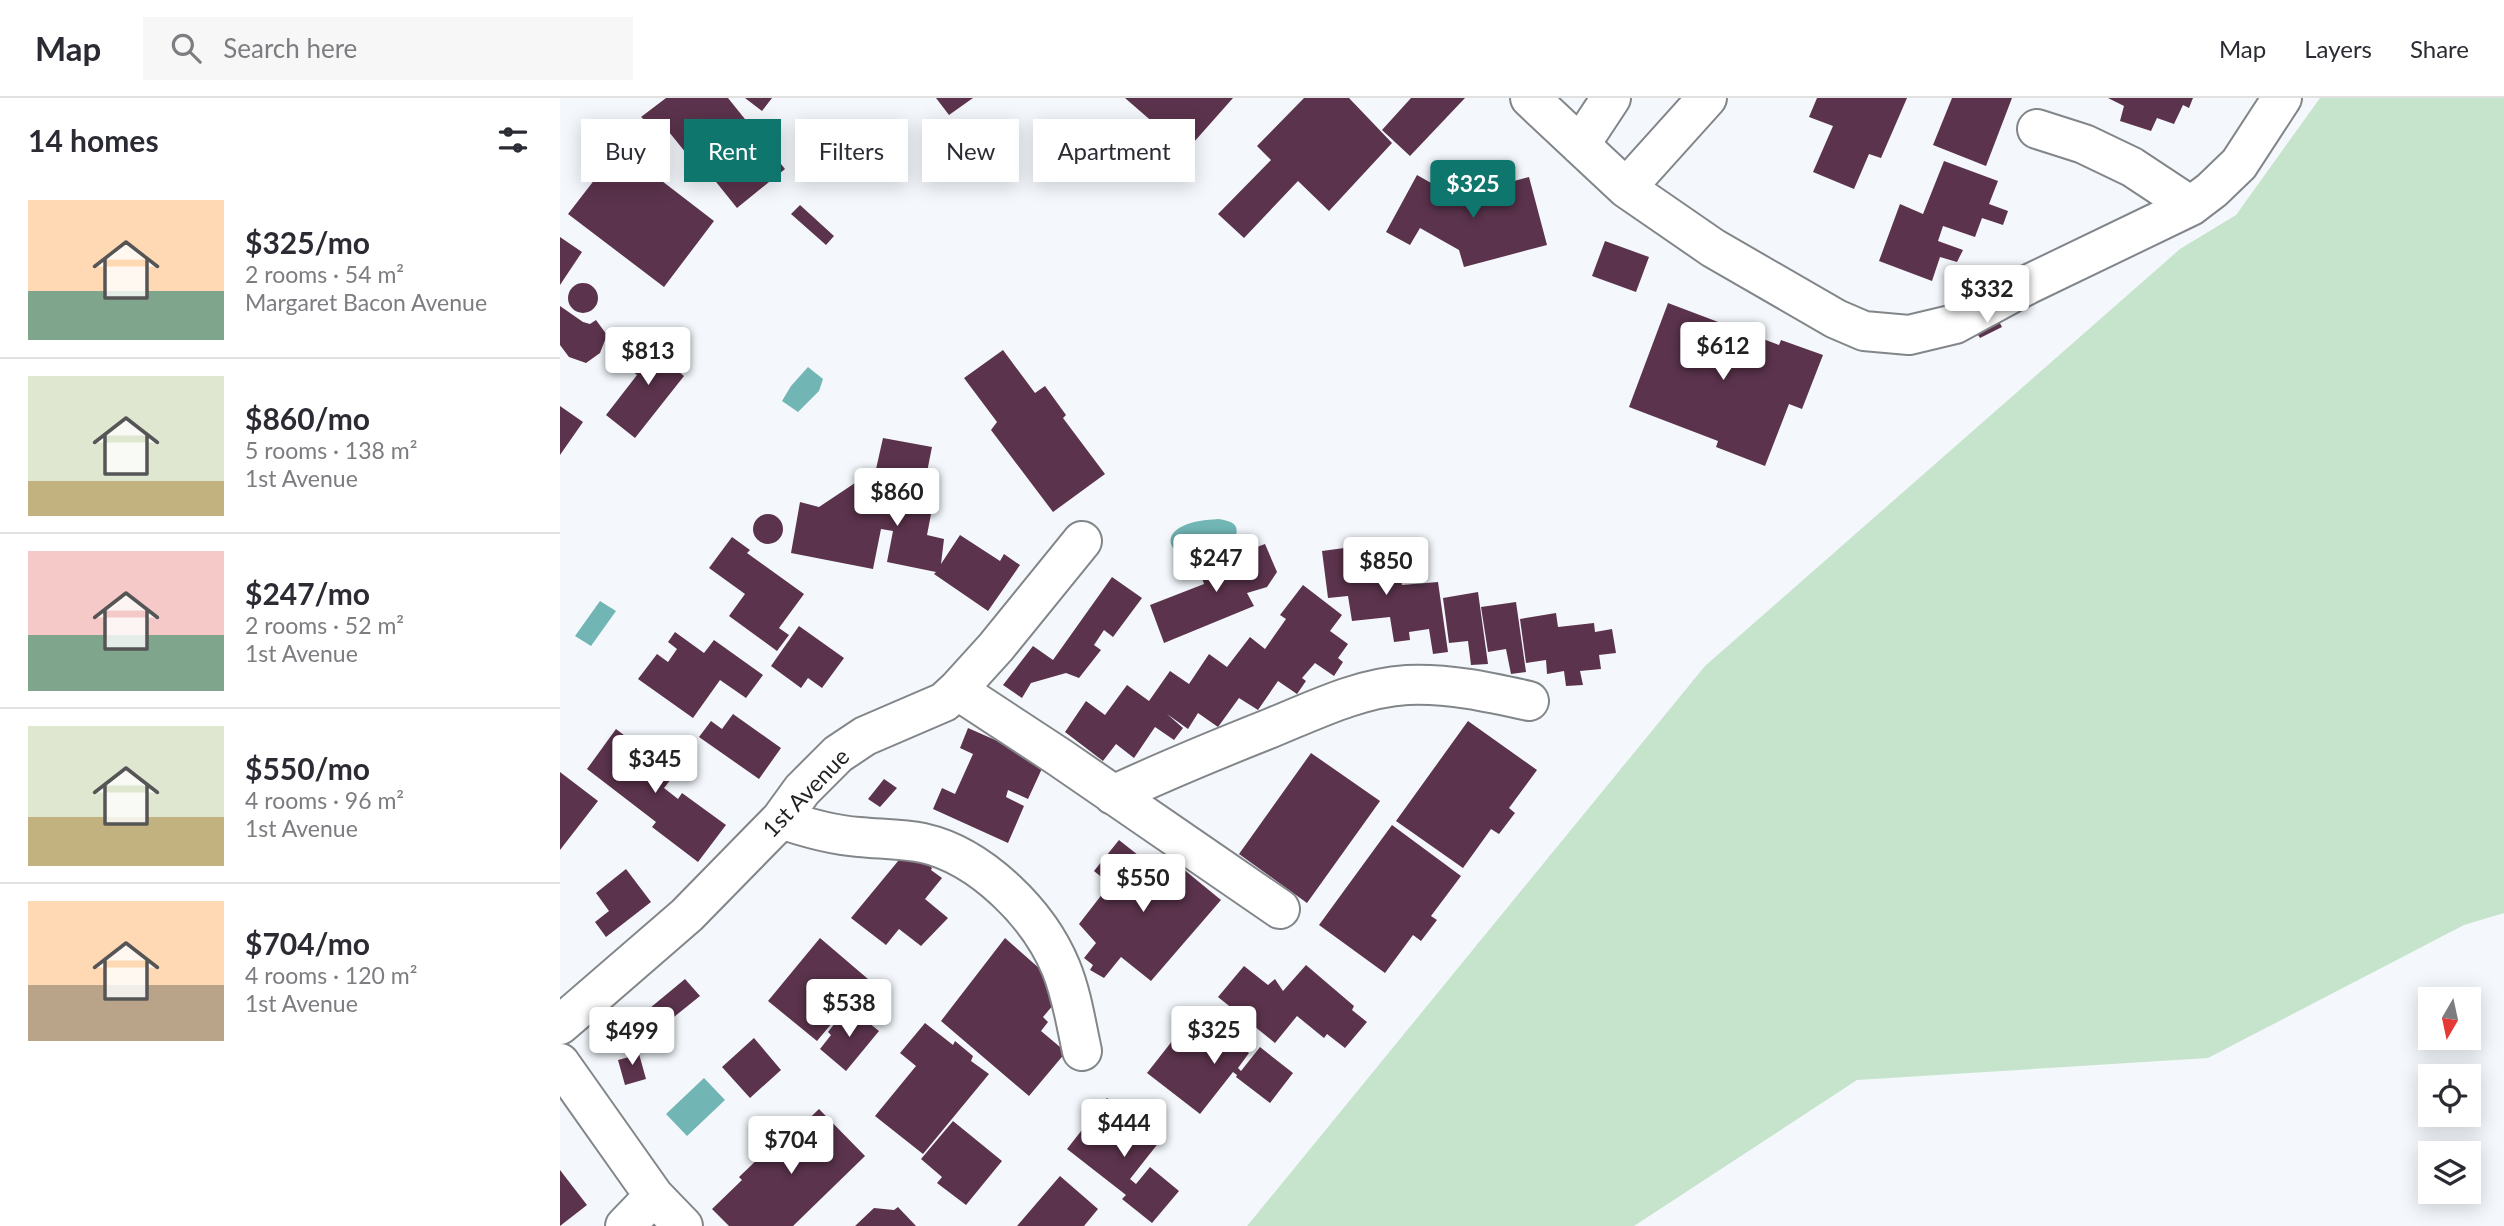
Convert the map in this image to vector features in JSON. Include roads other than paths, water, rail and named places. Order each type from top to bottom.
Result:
[{"type":"street","points":[[1530,98],[1626,188],[1713,248],[1864,331],[1909,335],[1955,324],[2027,285],[2191,206],[2239,164],[2283,98]]},
{"type":"street","points":[[1580,145],[1611,98]]},
{"type":"street","points":[[1626,188],[1707,98]]},
{"type":"street","points":[[2037,129],[2084,144],[2132,167],[2191,206]]},
{"type":"street","name":"1st Avenue","points":[[560,1025],[688,915],[781,819],[802,790],[838,754],[866,736],[944,702],[957,690],[996,647],[1082,541]]},
{"type":"street","points":[[1113,795],[1340,699],[1371,690],[1406,685],[1441,685],[1529,701]]},
{"type":"street","points":[[957,690],[1280,909]]},
{"type":"street","points":[[781,819],[828,833],[923,844],[952,853],[989,876],[1019,904],[1061,968],[1082,1051]]},
{"type":"street","points":[[560,1063],[654,1196],[683,1226]]},
{"type":"street","points":[[625,1226],[654,1196]]},
{"type":"water","points":[[808,367],[823,379],[819,391],[798,412],[782,401]]},
{"type":"water","points":[[1218,519],[1235,526],[1235,538],[1208,545],[1189,557],[1173,548],[1171,539],[1176,530],[1191,523]]},
{"type":"water","points":[[600,601],[616,611],[591,646],[575,636]]},
{"type":"water","points":[[704,1078],[725,1100],[687,1136],[666,1114]]}]
